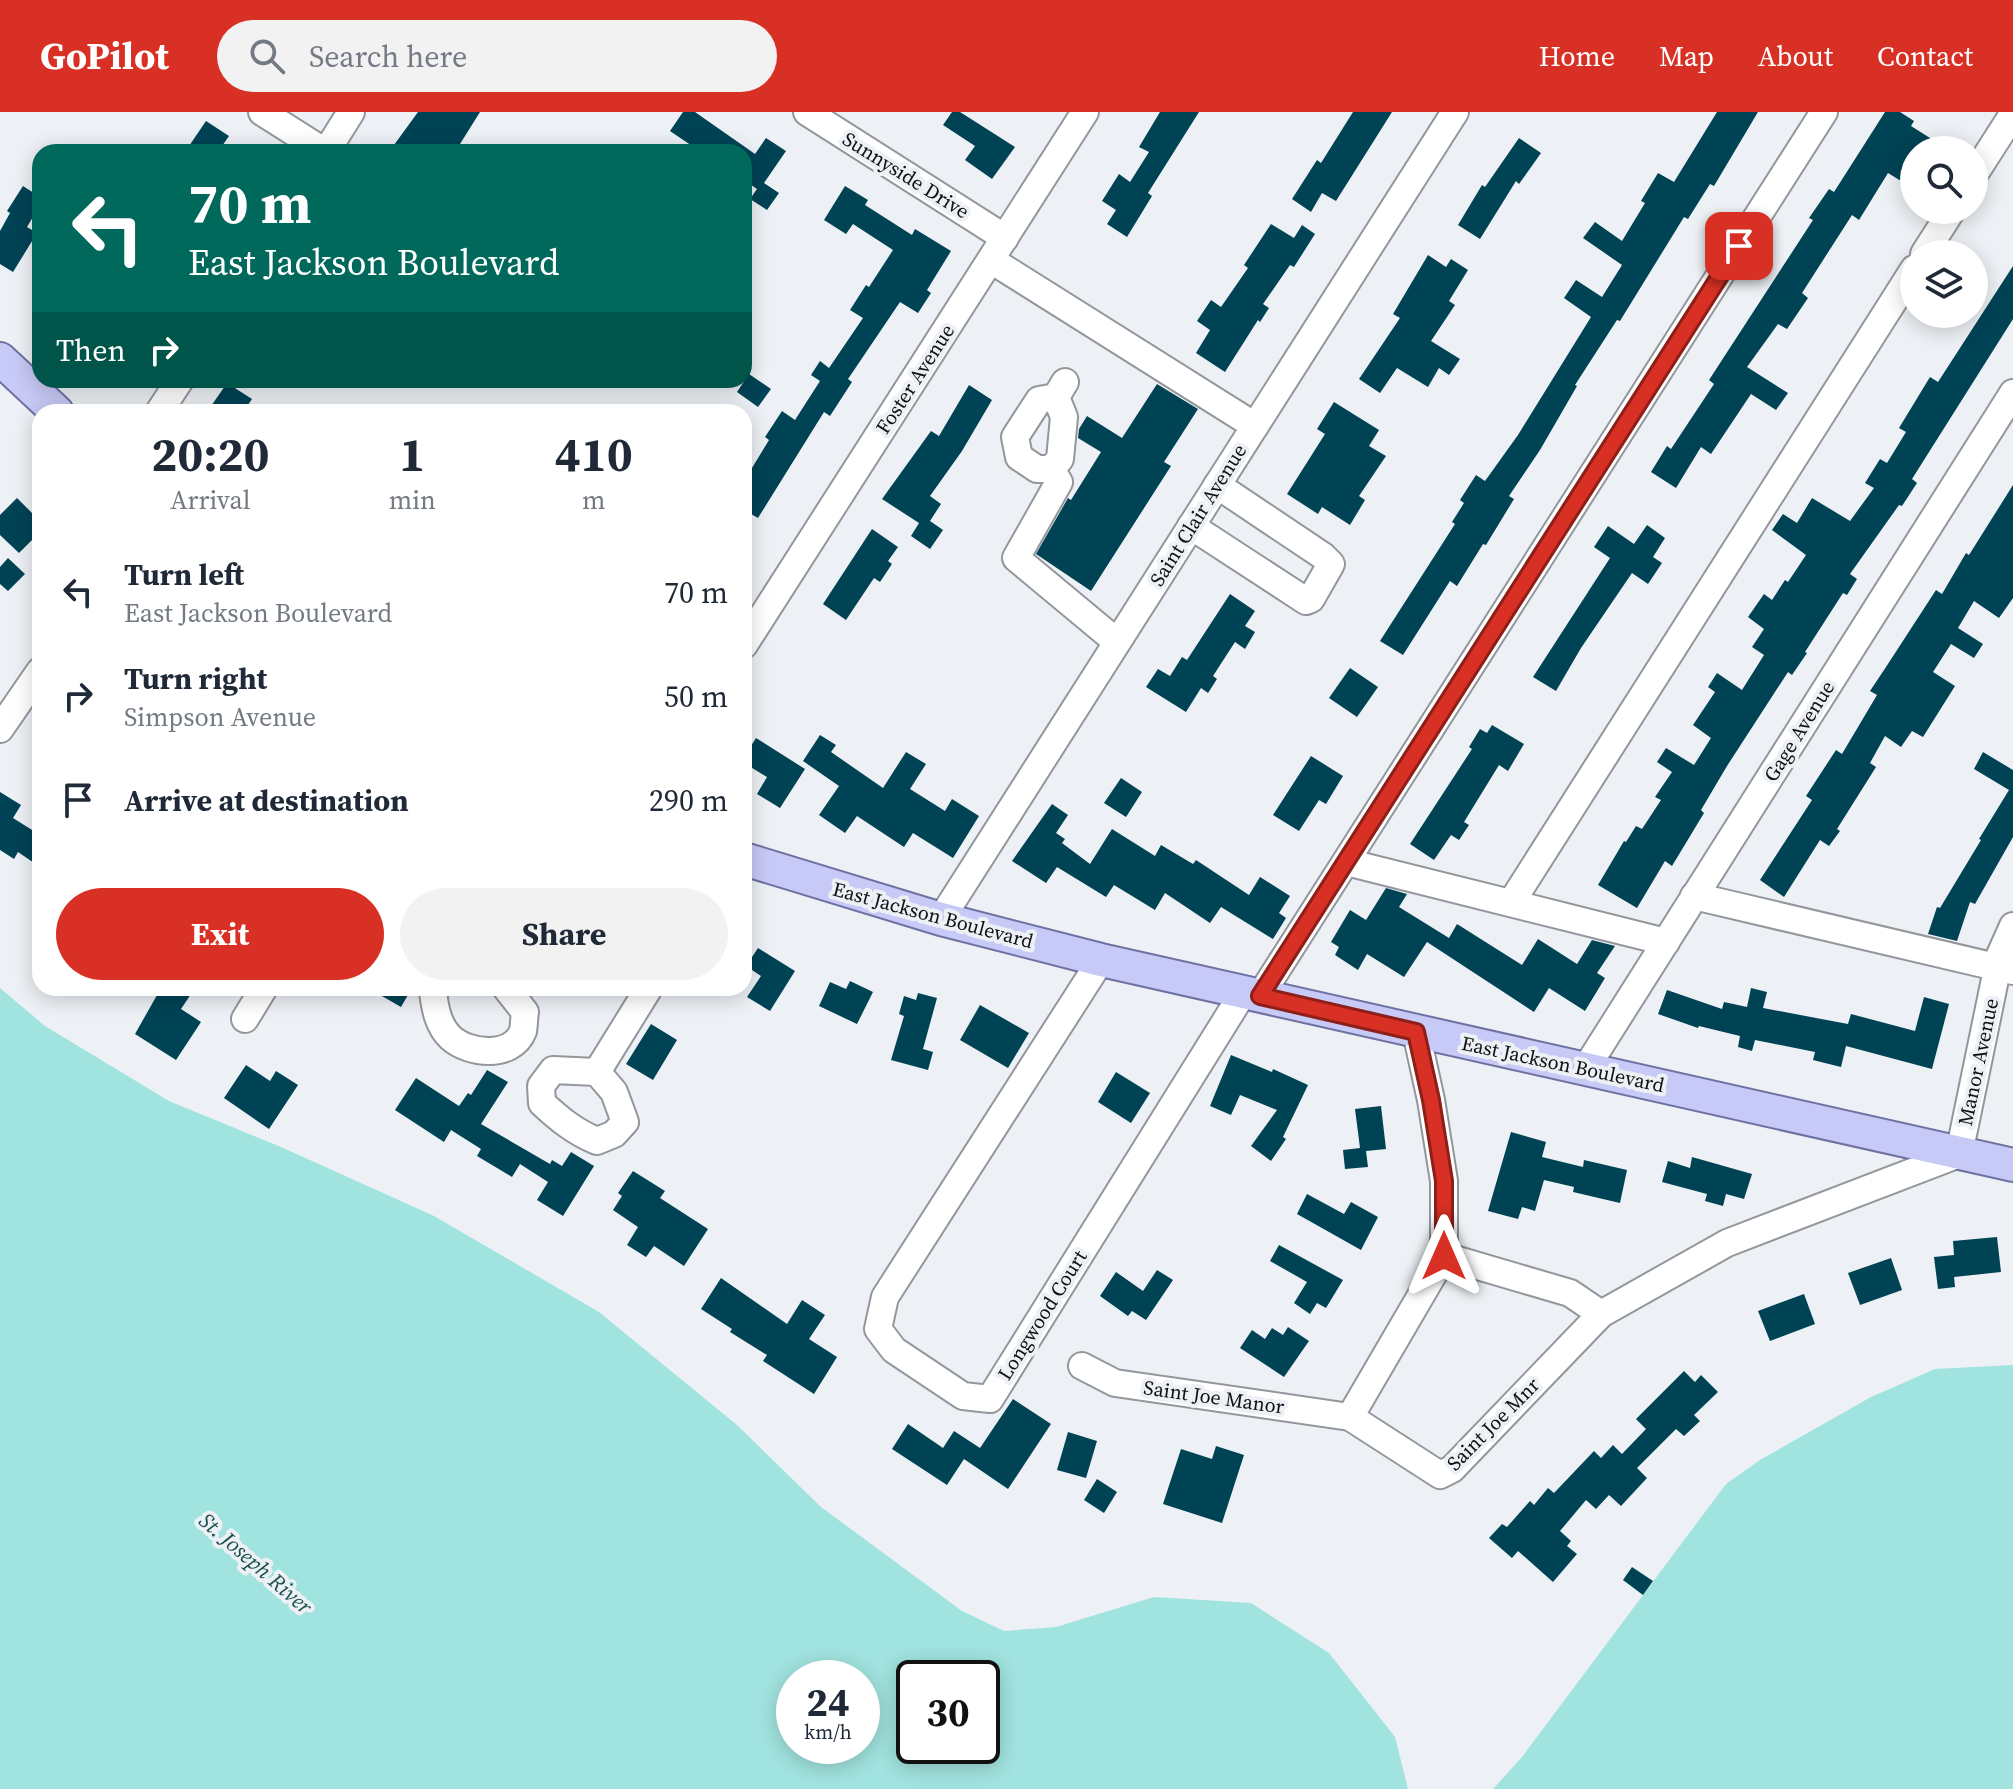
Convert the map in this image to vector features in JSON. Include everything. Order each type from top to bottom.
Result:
[{"type":"main road","points":[[0,359],[48,404]]},
{"type":"main road","name":"East Jackson Boulevard","points":[[752,861],[941,919],[1101,960],[2013,1165]]},
{"type":"street","points":[[262,112],[312,144]]},
{"type":"street","points":[[330,144],[351,112]]},
{"type":"street","name":"Sunnyside Drive","points":[[807,112],[998,249],[1255,426]]},
{"type":"street","name":"Foster Avenue","points":[[752,633],[1085,112]]},
{"type":"street","name":"Saint Clair Avenue","points":[[941,919],[1455,112]]},
{"type":"street","points":[[1252,995],[1346,862],[1824,112]]},
{"type":"street","points":[[1988,153],[2013,114]]},
{"type":"street","points":[[1511,903],[1900,291]]},
{"type":"street","points":[[1061,390],[1064,417],[1060,459],[1051,469],[1037,469],[1019,457],[1015,437],[1039,400],[1061,390]]},
{"type":"street","name":"Gage Avenue","points":[[1586,1068],[2013,393]]},
{"type":"street","points":[[1051,469],[1059,482],[1016,558],[1117,642]]},
{"type":"street","points":[[1191,526],[1306,601],[1311,599],[1331,564],[1217,485]]},
{"type":"street","points":[[0,729],[32,683]]},
{"type":"street","points":[[1346,862],[1666,942]]},
{"type":"street","points":[[1694,896],[2005,970]]},
{"type":"street","name":"Manor Avenue","points":[[1959,1154],[2005,970],[2000,955],[2013,926]]},
{"type":"street","name":"Longwood Court","points":[[1101,960],[885,1297],[878,1329],[894,1350],[963,1396],[990,1399],[1252,995]]},
{"type":"street","points":[[245,1019],[259,996]]},
{"type":"street","points":[[433,996],[435,1013],[450,1038],[473,1050],[488,1052],[509,1047],[522,1033],[525,1012],[512,996]]},
{"type":"street","points":[[597,1072],[644,996]]},
{"type":"street","points":[[1350,1417],[1444,1256],[1444,1181],[1416,1032]]},
{"type":"street","name":"Saint Joe Mnr","points":[[1350,1417],[1440,1475],[1452,1469],[1601,1314],[1727,1243],[1959,1154]]},
{"type":"street","points":[[1444,1256],[1570,1293],[1601,1314]]},
{"type":"street","name":"Saint Joe Manor","points":[[1082,1366],[1115,1383],[1350,1417]]},
{"type":"water","name":"St. Joseph River","points":[[0,988],[45,1026],[169,1101],[434,1216],[599,1312],[737,1425],[821,1507],[962,1611],[1004,1631],[1056,1627],[1154,1597],[1251,1603],[1329,1653],[1395,1737],[1408,1789],[0,1789]]},
{"type":"water","points":[[2013,1365],[2013,1789],[1493,1789],[1522,1757],[1726,1484],[1760,1460],[1871,1397],[1935,1369]]},
{"type":"building","points":[[418,112],[480,112],[460,144],[395,144]]},
{"type":"building","points":[[683,112],[695,112],[741,144],[689,144],[670,131]]},
{"type":"building","points":[[952,112],[960,112],[1015,147],[992,179],[965,160],[975,146],[943,125]]},
{"type":"building","points":[[1160,112],[1199,112],[1148,193],[1152,196],[1127,237],[1107,224],[1116,210],[1102,201],[1119,174],[1130,182],[1149,152],[1139,147]]},
{"type":"building","points":[[1353,112],[1392,112],[1336,201],[1322,193],[1311,212],[1292,199],[1317,160],[1321,163]]},
{"type":"building","points":[[1717,112],[1758,112],[1714,186],[1710,184],[1688,219],[1684,217],[1620,321],[1617,320],[1575,385],[1540,450],[1509,496],[1514,499],[1486,545],[1483,544],[1457,586],[1450,581],[1403,655],[1380,641],[1455,524],[1452,522],[1464,503],[1460,500],[1476,475],[1485,481],[1518,435],[1591,317],[1564,298],[1576,280],[1602,297],[1622,265],[1583,238],[1595,222],[1622,241],[1645,203],[1641,201],[1658,173],[1674,182]]},
{"type":"building","points":[[1885,112],[1900,112],[1914,121],[1911,126],[1927,136],[1900,136],[1900,180],[1888,173],[1859,220],[1852,215],[1802,293],[1808,298],[1787,329],[1778,324],[1747,367],[1788,393],[1776,410],[1751,394],[1711,454],[1701,447],[1676,488],[1651,472],[1667,446],[1671,449],[1714,384],[1709,380],[1813,220],[1809,218],[1829,189],[1834,192]]},
{"type":"building","points":[[206,121],[229,136],[224,144],[190,144]]},
{"type":"building","points":[[766,138],[786,151],[764,183],[779,193],[767,210],[752,200],[757,189],[752,186],[752,152],[755,154]]},
{"type":"building","points":[[1519,138],[1541,153],[1519,184],[1516,181],[1480,239],[1458,225],[1482,185],[1485,187]]},
{"type":"building","points":[[23,186],[32,192],[32,219],[27,227],[32,230],[32,241],[13,272],[0,264],[0,231],[10,213],[7,211]]},
{"type":"building","points":[[845,186],[868,200],[865,205],[912,235],[915,229],[951,251],[927,290],[931,293],[918,313],[900,302],[848,379],[852,382],[830,416],[824,412],[758,518],[752,515],[752,468],[769,440],[765,437],[782,411],[795,420],[820,381],[811,375],[820,361],[829,368],[863,318],[850,310],[893,250],[853,224],[846,234],[824,220]]},
{"type":"building","points":[[1271,224],[1294,238],[1302,225],[1315,234],[1294,267],[1290,265],[1263,304],[1269,308],[1225,372],[1196,353],[1210,330],[1197,321],[1211,300],[1221,307],[1248,268],[1244,265]]},
{"type":"building","points":[[1428,255],[1446,267],[1451,259],[1468,270],[1449,301],[1455,305],[1431,341],[1460,359],[1449,375],[1439,368],[1428,387],[1397,368],[1380,393],[1359,379],[1400,318],[1393,314]]},
{"type":"building","points":[[2013,266],[2013,319],[1912,479],[1917,483],[1850,574],[1857,579],[1847,595],[1843,593],[1807,653],[1792,675],[1788,672],[1727,766],[1701,810],[1704,813],[1672,866],[1665,861],[1637,908],[1598,885],[1624,841],[1636,826],[1642,829],[1661,800],[1655,797],[1672,772],[1657,762],[1666,748],[1694,765],[1711,738],[1693,725],[1715,692],[1708,687],[1717,673],[1742,690],[1764,655],[1752,647],[1764,629],[1748,617],[1764,594],[1772,600],[1806,555],[1772,530],[1783,514],[1797,523],[1812,498],[1850,521],[1874,488],[1865,483],[1880,459],[1887,463],[1906,432],[1899,428],[1930,377],[1938,382],[1973,328],[1988,328],[1988,305]]},
{"type":"building","points":[[752,376],[771,389],[758,407],[737,392],[740,388],[752,388]]},
{"type":"building","points":[[1157,384],[1198,409],[1164,462],[1171,466],[1091,591],[1036,554],[1068,498],[1071,500],[1101,452],[1078,438],[1079,429],[1087,416],[1122,438]]},
{"type":"building","points":[[969,385],[992,400],[962,451],[930,496],[941,504],[930,521],[943,530],[930,549],[911,536],[919,523],[882,499],[931,431],[939,436]]},
{"type":"building","points":[[224,388],[235,388],[252,399],[249,404],[213,404]]},
{"type":"building","points":[[1334,402],[1379,430],[1369,446],[1386,456],[1359,496],[1365,500],[1350,525],[1322,507],[1318,514],[1287,494],[1325,434],[1317,429]]},
{"type":"building","points":[[2013,485],[2013,598],[1999,618],[1974,601],[1958,628],[1983,644],[1974,658],[1951,644],[1933,672],[1955,686],[1923,737],[1912,731],[1901,747],[1885,736],[1870,763],[1876,767],[1837,829],[1840,831],[1829,846],[1820,840],[1784,897],[1760,880],[1812,800],[1806,796],[1836,750],[1842,754],[1877,695],[1870,691],[1936,590],[1942,594]]},
{"type":"building","points":[[17,498],[32,513],[32,540],[19,553],[0,535],[0,515]]},
{"type":"building","points":[[1647,525],[1665,538],[1653,557],[1662,563],[1648,584],[1632,573],[1556,691],[1533,677],[1610,558],[1594,547],[1608,526],[1634,544]]},
{"type":"building","points":[[872,529],[898,547],[888,561],[892,564],[880,582],[874,578],[846,620],[823,604]]},
{"type":"building","points":[[8,558],[25,574],[8,591],[0,584],[0,567]]},
{"type":"building","points":[[1230,594],[1255,611],[1245,626],[1255,632],[1245,649],[1235,642],[1213,676],[1217,679],[1208,693],[1201,688],[1186,712],[1146,687],[1158,669],[1170,676],[1182,657],[1187,660]]},
{"type":"building","points":[[1350,668],[1378,687],[1357,717],[1329,698]]},
{"type":"building","points":[[1492,725],[1524,744],[1508,771],[1499,765],[1464,822],[1469,825],[1459,840],[1451,835],[1434,860],[1410,844],[1472,749],[1469,747],[1480,729],[1487,733]]},
{"type":"building","points":[[820,735],[836,745],[831,752],[883,788],[906,752],[926,764],[910,789],[945,811],[952,799],[979,816],[953,858],[913,833],[904,847],[857,816],[845,833],[819,815],[839,786],[803,761]]},
{"type":"building","points":[[756,738],[805,769],[780,808],[757,794],[767,777],[752,768],[752,744]]},
{"type":"building","points":[[1983,752],[2013,770],[2013,837],[1975,904],[1970,902],[1957,941],[1928,934],[1937,907],[1940,908],[2009,790],[1974,769]]},
{"type":"building","points":[[1311,756],[1343,776],[1326,804],[1319,800],[1299,831],[1273,815]]},
{"type":"building","points":[[1121,778],[1142,792],[1126,817],[1104,803]]},
{"type":"building","points":[[0,792],[21,805],[13,818],[32,830],[32,862],[18,852],[14,859],[0,850]]},
{"type":"building","points":[[1052,804],[1068,815],[1056,833],[1065,839],[1062,843],[1090,864],[1112,829],[1155,856],[1161,845],[1193,864],[1196,860],[1249,895],[1260,877],[1290,896],[1279,913],[1286,918],[1273,939],[1221,907],[1210,923],[1165,893],[1155,910],[1114,885],[1106,897],[1057,867],[1046,883],[1012,861]]},
{"type":"building","points":[[1386,888],[1407,894],[1399,907],[1449,938],[1457,924],[1522,965],[1538,939],[1577,964],[1592,940],[1615,946],[1597,973],[1605,978],[1585,1011],[1549,988],[1534,1012],[1427,942],[1404,977],[1367,954],[1358,970],[1335,955],[1339,947],[1331,942],[1350,910],[1366,920]]},
{"type":"building","points":[[758,948],[795,971],[770,1011],[747,997],[752,996],[752,990],[761,976],[752,970],[752,957]]},
{"type":"building","points":[[850,981],[873,992],[857,1024],[819,1006],[830,982],[846,989]]},
{"type":"building","points":[[1751,988],[1767,992],[1763,1008],[1848,1024],[1851,1014],[1915,1031],[1924,997],[1949,1004],[1932,1069],[1846,1046],[1841,1067],[1813,1060],[1815,1052],[1755,1040],[1752,1051],[1738,1047],[1740,1036],[1698,1028],[1658,1014],[1667,990],[1722,1009],[1724,1002],[1747,1007]]},
{"type":"building","points":[[918,993],[937,998],[923,1049],[933,1052],[928,1070],[891,1060],[904,1016],[899,1014],[904,996],[916,1000]]},
{"type":"building","points":[[156,996],[190,996],[181,1009],[201,1022],[176,1060],[135,1034]]},
{"type":"building","points":[[382,996],[407,996],[401,1007]]},
{"type":"building","points":[[980,1005],[1029,1033],[1008,1068],[960,1040]]},
{"type":"building","points":[[651,1024],[677,1040],[653,1080],[626,1064]]},
{"type":"building","points":[[1231,1055],[1308,1085],[1283,1137],[1286,1139],[1271,1161],[1251,1146],[1277,1110],[1240,1095],[1231,1115],[1210,1106]]},
{"type":"building","points":[[246,1065],[270,1081],[276,1071],[298,1085],[269,1129],[224,1098]]},
{"type":"building","points":[[487,1070],[508,1082],[481,1124],[550,1164],[552,1160],[562,1166],[571,1152],[594,1166],[563,1216],[537,1200],[548,1182],[520,1164],[512,1177],[477,1156],[481,1149],[451,1130],[444,1142],[395,1110],[416,1078],[459,1106],[468,1093],[471,1095]]},
{"type":"building","points":[[1116,1072],[1150,1093],[1131,1123],[1098,1102]]},
{"type":"building","points":[[1381,1106],[1386,1149],[1366,1151],[1368,1167],[1345,1169],[1343,1150],[1360,1148],[1355,1109]]},
{"type":"building","points":[[1511,1132],[1546,1142],[1542,1157],[1583,1167],[1584,1160],[1627,1170],[1620,1203],[1573,1192],[1574,1187],[1544,1180],[1535,1211],[1522,1207],[1518,1219],[1488,1211]]},
{"type":"building","points":[[1692,1157],[1752,1174],[1744,1199],[1726,1194],[1723,1206],[1705,1201],[1707,1194],[1662,1182],[1668,1161],[1690,1168]]},
{"type":"building","points":[[633,1171],[665,1191],[660,1198],[708,1229],[684,1266],[654,1246],[646,1257],[627,1245],[638,1227],[613,1210],[622,1196],[618,1193]]},
{"type":"building","points":[[1307,1194],[1344,1214],[1351,1202],[1378,1217],[1361,1250],[1297,1214]]},
{"type":"building","points":[[1997,1237],[2001,1272],[1954,1277],[1955,1287],[1938,1289],[1934,1257],[1954,1255],[1953,1241]]},
{"type":"building","points":[[1279,1245],[1343,1280],[1326,1308],[1317,1303],[1310,1314],[1294,1303],[1307,1282],[1270,1261]]},
{"type":"building","points":[[1891,1258],[1902,1290],[1860,1305],[1848,1273]]},
{"type":"building","points":[[1157,1270],[1173,1280],[1146,1320],[1132,1311],[1128,1316],[1100,1296],[1116,1272],[1143,1291]]},
{"type":"building","points":[[721,1278],[787,1324],[802,1300],[825,1315],[809,1339],[837,1357],[814,1394],[763,1361],[767,1355],[701,1309]]},
{"type":"building","points":[[1804,1294],[1815,1324],[1770,1341],[1758,1311]]},
{"type":"building","points":[[1288,1327],[1309,1341],[1284,1377],[1240,1348],[1252,1330],[1265,1339],[1272,1328],[1283,1335]]},
{"type":"building","points":[[1684,1371],[1695,1382],[1701,1375],[1718,1392],[1694,1415],[1700,1421],[1684,1436],[1676,1429],[1637,1468],[1647,1478],[1621,1506],[1609,1495],[1596,1509],[1586,1500],[1560,1531],[1571,1541],[1567,1546],[1577,1554],[1553,1582],[1518,1551],[1512,1558],[1489,1538],[1502,1524],[1507,1527],[1530,1501],[1534,1505],[1548,1488],[1554,1493],[1594,1451],[1601,1458],[1613,1445],[1622,1454],[1646,1429],[1636,1419]]},
{"type":"building","points":[[1013,1399],[1051,1424],[1008,1489],[964,1459],[947,1485],[892,1449],[908,1424],[943,1448],[954,1431],[980,1448]]},
{"type":"building","points":[[1068,1432],[1097,1441],[1086,1478],[1057,1470]]},
{"type":"building","points":[[1216,1446],[1244,1455],[1222,1523],[1163,1504],[1181,1449],[1212,1459]]},
{"type":"building","points":[[1097,1479],[1117,1492],[1104,1513],[1084,1500]]},
{"type":"building","points":[[1632,1567],[1653,1581],[1643,1595],[1623,1580]]},
{"type":"route","points":[[1444,1256],[1444,1181],[1416,1032],[1260,996],[1739,246]]}]
